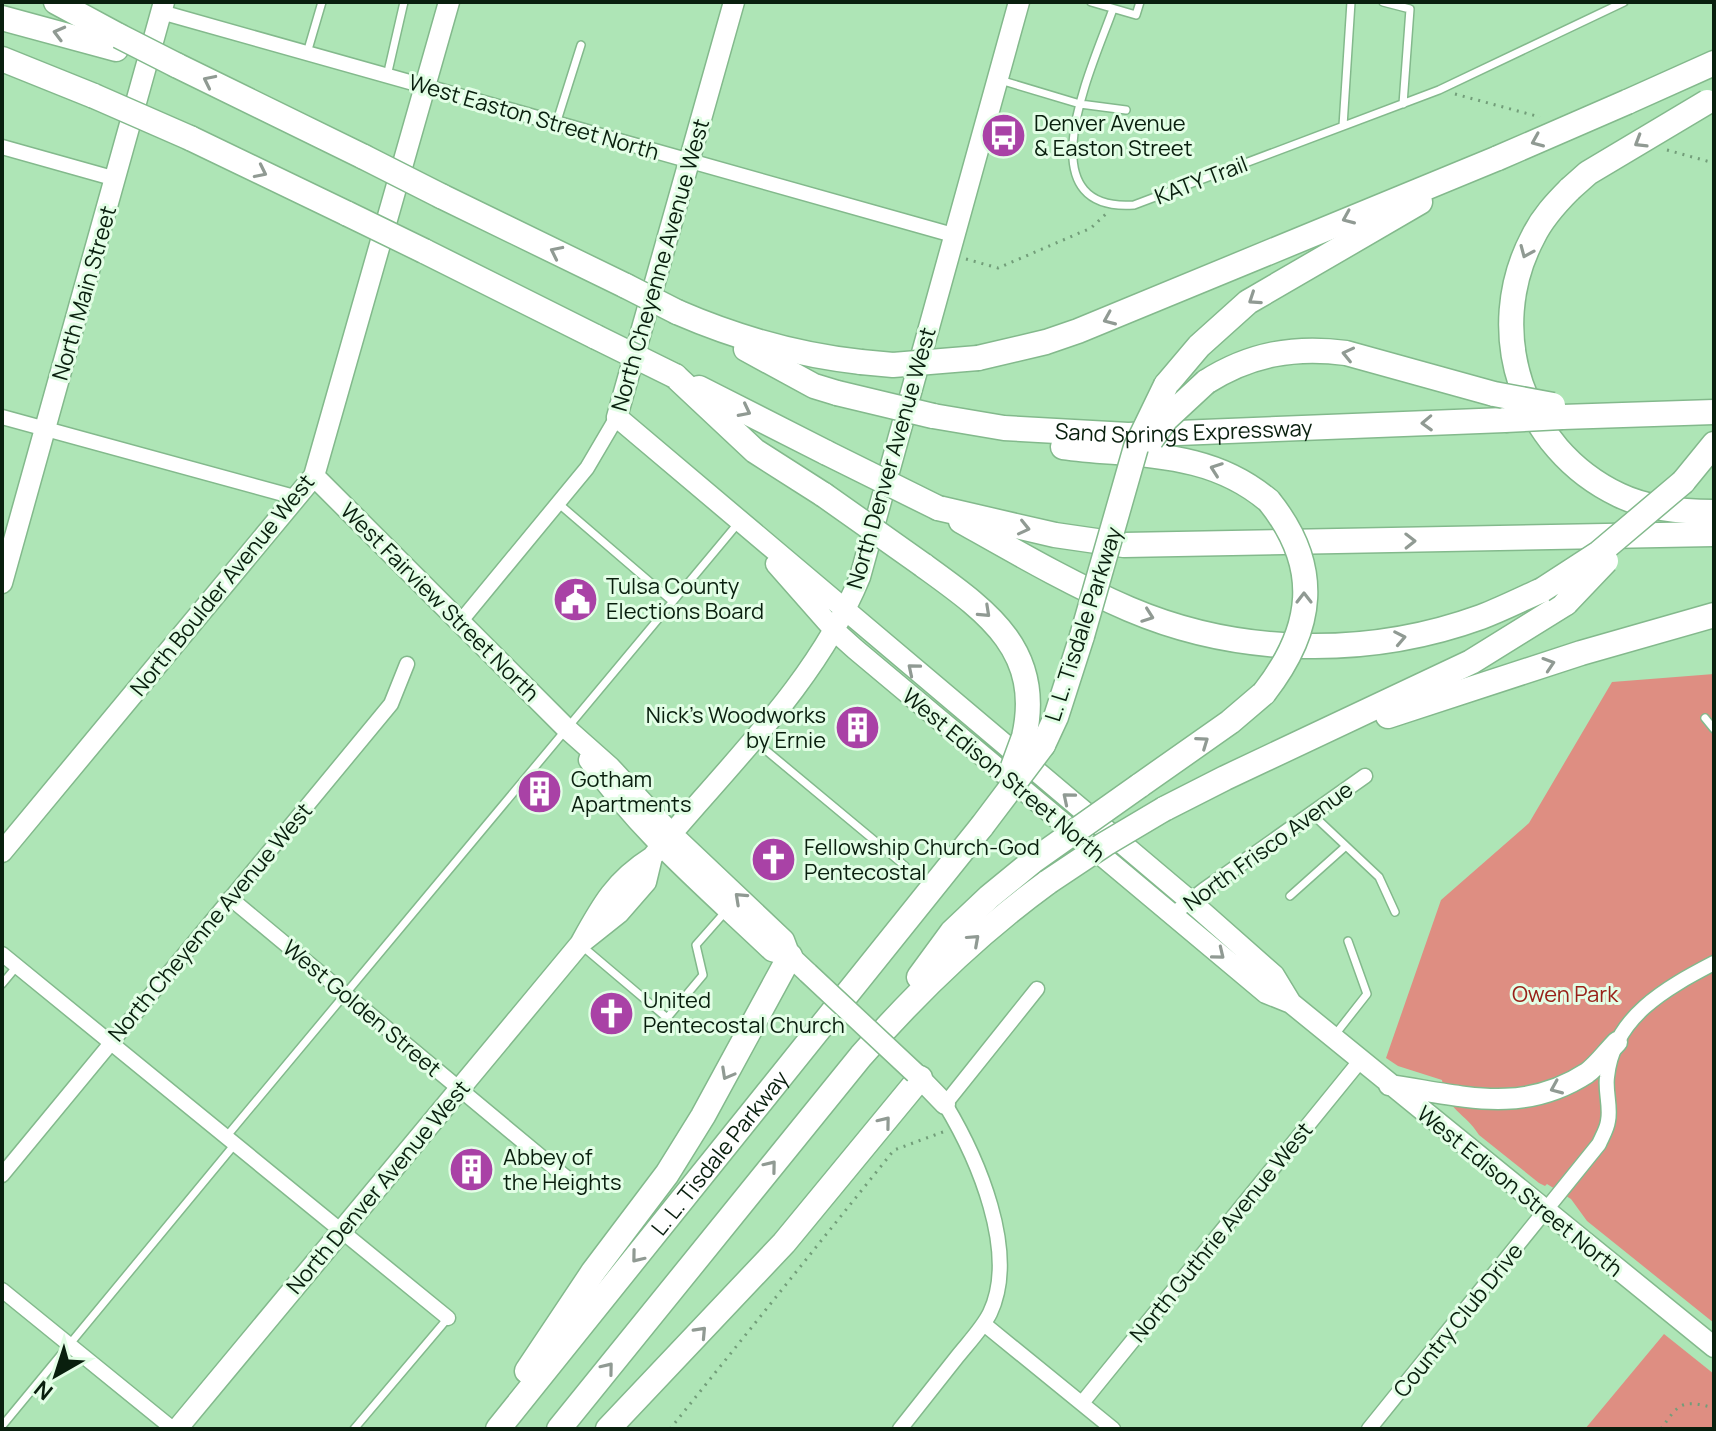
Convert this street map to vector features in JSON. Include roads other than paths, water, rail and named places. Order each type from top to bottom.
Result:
[{"type":"highway","points":[[56,2],[118,42]]},
{"type":"highway","points":[[2,18],[118,42],[176,65],[677,312],[762,344],[825,358],[893,365],[978,358],[1078,331],[1498,158],[1714,63]]},
{"type":"highway","points":[[2,59],[190,138],[424,251],[938,508],[1051,572],[1130,609],[1193,631],[1252,643],[1322,646],[1388,640],[1445,628],[1542,590],[1599,553],[1683,482]]},
{"type":"highway","points":[[2,68],[57,80]]},
{"type":"highway","points":[[1711,100],[1588,173],[1545,218],[1523,259],[1511,307],[1510,335],[1515,365],[1529,408],[1567,459],[1594,481],[1642,504],[1684,512],[1714,512]]},
{"type":"highway","points":[[1125,492],[1136,447],[1166,385],[1199,346],[1248,302],[1498,158]]},
{"type":"highway","name":"Sand Springs Expressway","points":[[677,312],[814,386],[933,416],[1004,428],[1128,435],[1505,420],[1558,411],[1613,415],[1714,412]]},
{"type":"highway","points":[[1125,492],[1149,443],[1166,419],[1206,382],[1235,365],[1262,355],[1294,350],[1346,353],[1558,411]]},
{"type":"highway","points":[[675,376],[755,451],[824,495],[977,604],[1003,631],[1016,653],[1027,691],[1027,723],[1017,762],[982,826]]},
{"type":"highway","points":[[861,1056],[952,932],[989,897],[1033,861],[1230,722],[1264,693],[1289,659],[1304,615],[1303,565],[1298,551],[1284,521],[1269,501],[1247,483],[1197,462],[1016,441],[933,416]]},
{"type":"highway","points":[[559,1429],[861,1056],[904,1007],[1009,910],[1105,844],[1164,809],[1471,662],[1566,603],[1683,482],[1714,444]]},
{"type":"highway","name":"L. L. Tisdale Parkway","points":[[498,1429],[982,826],[1043,745],[1056,717],[1125,492]]},
{"type":"highway","points":[[938,508],[1055,535],[1124,545],[1714,534]]},
{"type":"highway","points":[[1295,746],[1581,653],[1714,615]]},
{"type":"highway","points":[[488,1429],[593,1272],[667,1174],[799,964]]},
{"type":"highway","points":[[608,1429],[784,1243],[918,1075]]},
{"type":"street","name":"North Boulder Avenue West","points":[[2,852],[314,476],[449,2]]},
{"type":"street","name":"North Cheyenne Avenue West","points":[[460,622],[595,458],[617,417],[734,2]]},
{"type":"street","name":"North Denver Avenue West","points":[[175,1429],[580,944],[604,901],[631,870],[662,846],[823,652],[846,611],[860,577],[1019,2]]},
{"type":"street","name":"West Easton Street North","points":[[163,7],[307,53],[953,235]]},
{"type":"street","name":"North Main Street","points":[[2,583],[163,7]]},
{"type":"street","points":[[2,147],[116,179]]},
{"type":"street","points":[[2,417],[298,498]]},
{"type":"street","name":"West Edison Street North","points":[[617,417],[1189,900],[1274,975],[1291,1003],[1332,1038],[1714,1347]]},
{"type":"street","name":"West Fairview Street North","points":[[314,476],[566,728],[600,777],[640,825],[772,951],[799,964]]},
{"type":"street","name":"West Edison Street North","points":[[740,521],[835,631],[1266,993],[1291,1003]]},
{"type":"street","name":"North Cheyenne Avenue West","points":[[2,1175],[391,704],[407,664]]},
{"type":"street","name":"North Frisco Avenue","points":[[1172,915],[1365,776]]},
{"type":"street","name":"West Fairview Street North","points":[[662,846],[784,940],[799,964],[945,1104],[993,1212],[1001,1254],[996,1296],[984,1324],[900,1429]]},
{"type":"street","name":"West Golden Street","points":[[230,898],[569,1180]]},
{"type":"street","points":[[2,954],[448,1318]]},
{"type":"street","points":[[1389,1085],[1483,1100],[1522,1099],[1555,1090],[1589,1071],[1617,1042],[1630,1021],[1648,1002],[1714,963]]},
{"type":"street","points":[[945,1104],[1037,989]]},
{"type":"street","name":"Country Club Drive","points":[[1369,1429],[1599,1144],[1608,1121],[1607,1076],[1617,1042]]},
{"type":"street","name":"North Guthrie Avenue West","points":[[1082,1403],[1360,1061]]},
{"type":"street","points":[[2,1290],[175,1429]]},
{"type":"street","points":[[984,1324],[1113,1429]]},
{"type":"lane","points":[[307,53],[322,2]]},
{"type":"lane","points":[[387,76],[404,2]]},
{"type":"lane","points":[[1091,2],[1136,15],[1140,2]]},
{"type":"lane","points":[[1343,126],[1351,2]]},
{"type":"lane","points":[[1383,2],[1410,9],[1403,104]]},
{"type":"lane","name":"KATY Trail","points":[[1080,104],[1072,142],[1072,165],[1082,186],[1093,199],[1111,207],[1134,205],[1439,90],[1624,2]]},
{"type":"lane","points":[[1080,104],[1113,9]]},
{"type":"lane","points":[[556,124],[581,45]]},
{"type":"lane","points":[[997,79],[1080,104],[1126,110]]},
{"type":"lane","points":[[558,504],[672,601]]},
{"type":"lane","points":[[2,1426],[344,994],[740,521]]},
{"type":"lane","points":[[1705,718],[1714,729]]},
{"type":"lane","points":[[753,739],[905,866]]},
{"type":"lane","points":[[1313,815],[1379,877],[1395,912]]},
{"type":"lane","points":[[1290,896],[1346,846]]},
{"type":"lane","points":[[580,944],[667,1018],[703,975],[696,945],[727,909]]},
{"type":"lane","points":[[1332,1038],[1367,994],[1348,941]]},
{"type":"lane","points":[[2,984],[17,966]]},
{"type":"lane","points":[[354,1429],[448,1318]]},
{"type":"place","name":"Denver Avenue & Easton Street","points":[[1003,136]]},
{"type":"place","name":"Tulsa County Elections Board","points":[[575,599]]},
{"type":"place","name":"Nick's Woodworks by Ernie","points":[[857,728]]},
{"type":"place","name":"Gotham Apartments","points":[[540,792]]},
{"type":"place","name":"Fellowship Church-God Pentecostal","points":[[773,860]]},
{"type":"place","name":"United Pentecostal Church","points":[[612,1013]]},
{"type":"place","name":"Abbey of the Heights","points":[[472,1170]]},
{"type":"park label","name":"Owen Park","points":[[1565,994]]}]
